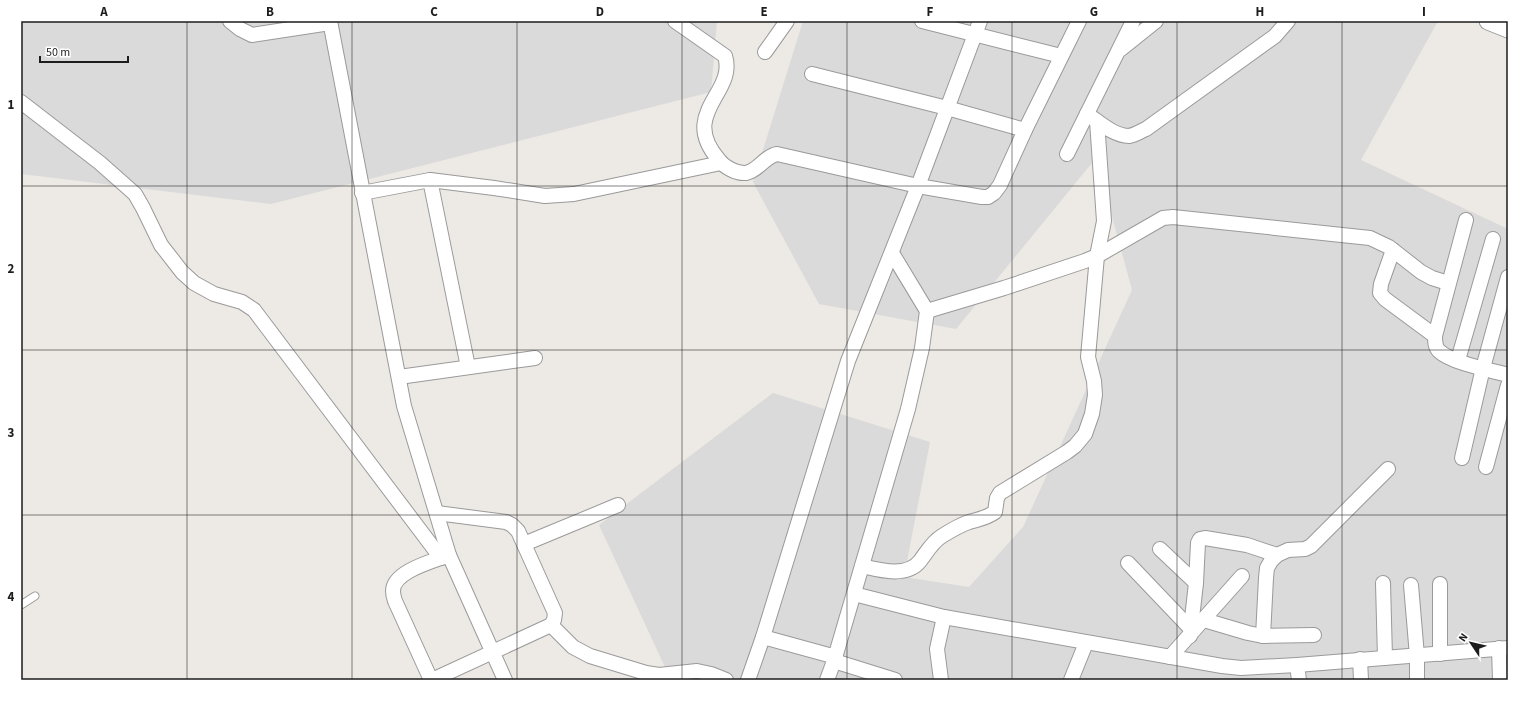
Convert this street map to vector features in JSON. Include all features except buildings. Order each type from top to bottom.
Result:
[{"type":"street","points":[[230,21],[240,29],[252,35],[330,22],[404,406],[436,513],[445,556]]},
{"type":"street","points":[[675,21],[725,56],[728,64],[726,75],[707,111],[704,125],[705,136],[711,151],[721,163],[734,170],[746,173],[770,155],[777,154],[918,186],[982,197],[988,197],[994,193],[1000,185],[1078,21]]},
{"type":"street","points":[[765,52],[787,21]]},
{"type":"street","points":[[922,21],[1061,56]]},
{"type":"street","points":[[748,680],[848,361],[892,253],[980,21]]},
{"type":"street","points":[[1067,154],[1092,117],[1117,52],[1133,21]]},
{"type":"street","points":[[1117,52],[1156,21]]},
{"type":"street","points":[[1092,117],[1117,134],[1128,136],[1134,135],[1275,36],[1288,21]]},
{"type":"street","points":[[1488,21],[1508,29]]},
{"type":"street","points":[[812,74],[947,108],[1025,130]]},
{"type":"street","points":[[21,102],[100,163],[135,194],[144,208],[161,245],[182,272],[194,283],[214,294],[242,302],[254,310],[445,556],[505,680]]},
{"type":"street","points":[[862,566],[887,572],[912,568],[918,563],[933,543],[941,536],[969,522],[987,517],[995,512],[997,498],[1000,493],[1067,452],[1075,446],[1085,434],[1092,414],[1095,395],[1094,381],[1088,357],[1097,256],[1104,221],[1092,117]]},
{"type":"street","points":[[362,193],[430,180],[552,196],[574,194],[721,163]]},
{"type":"street","points":[[430,180],[468,367]]},
{"type":"street","points":[[927,311],[1079,264],[1097,256],[1163,218],[1173,217],[1370,238],[1393,250],[1421,272],[1432,278],[1448,283]]},
{"type":"street","points":[[1466,220],[1435,336],[1436,345],[1438,350],[1447,356],[1508,375]]},
{"type":"street","points":[[1458,360],[1493,239]]},
{"type":"street","points":[[1393,250],[1381,284],[1380,293],[1385,299],[1435,336]]},
{"type":"street","points":[[827,680],[835,659],[908,409],[922,348],[927,311],[892,253]]},
{"type":"street","points":[[1462,458],[1483,368],[1508,276]]},
{"type":"street","points":[[399,377],[535,358]]},
{"type":"street","points":[[1486,467],[1508,385]]},
{"type":"street","points":[[1263,636],[1267,568],[1271,561],[1277,555],[1288,550],[1306,549],[1311,546],[1388,469]]},
{"type":"street","points":[[524,544],[618,505]]},
{"type":"street","points":[[436,513],[506,522],[512,525],[518,531],[555,613],[552,625],[431,680],[395,601],[392,590],[398,579],[410,570],[445,556]]},
{"type":"street","points":[[1190,632],[1196,583],[1198,543],[1200,539],[1205,538],[1247,545],[1277,555]]},
{"type":"street","points":[[1160,549],[1196,583]]},
{"type":"street","points":[[1128,563],[1190,632]]},
{"type":"street","points":[[1170,657],[1190,632],[1204,620],[1242,576]]},
{"type":"street","points":[[1383,583],[1385,658]]},
{"type":"street","points":[[1440,584],[1440,654]]},
{"type":"street","points":[[1411,585],[1417,656],[1417,680]]},
{"type":"street","points":[[854,594],[944,617],[1086,643],[1241,668],[1417,656],[1504,648],[1500,680]]},
{"type":"street","points":[[942,680],[937,649],[944,617]]},
{"type":"street","points":[[1204,620],[1263,636],[1314,635]]},
{"type":"street","points":[[552,625],[573,647],[590,656],[646,673],[659,675],[697,671],[712,674],[726,680]]},
{"type":"street","points":[[762,637],[835,659],[895,680]]},
{"type":"street","points":[[1072,680],[1086,643]]},
{"type":"street","points":[[1360,660],[1361,680]]},
{"type":"street","points":[[1298,665],[1299,680]]},
{"type":"lane","points":[[21,605],[35,596]]},
{"type":"shaded area","points":[[21,21],[717,21],[711,92],[271,204],[21,174]]},
{"type":"shaded area","points":[[803,21],[1438,21],[1361,160],[1508,229],[1508,680],[671,680],[599,525],[773,393],[930,442],[904,577],[969,587],[1023,527],[1132,290],[1096,158],[956,329],[819,304],[753,182]]}]
